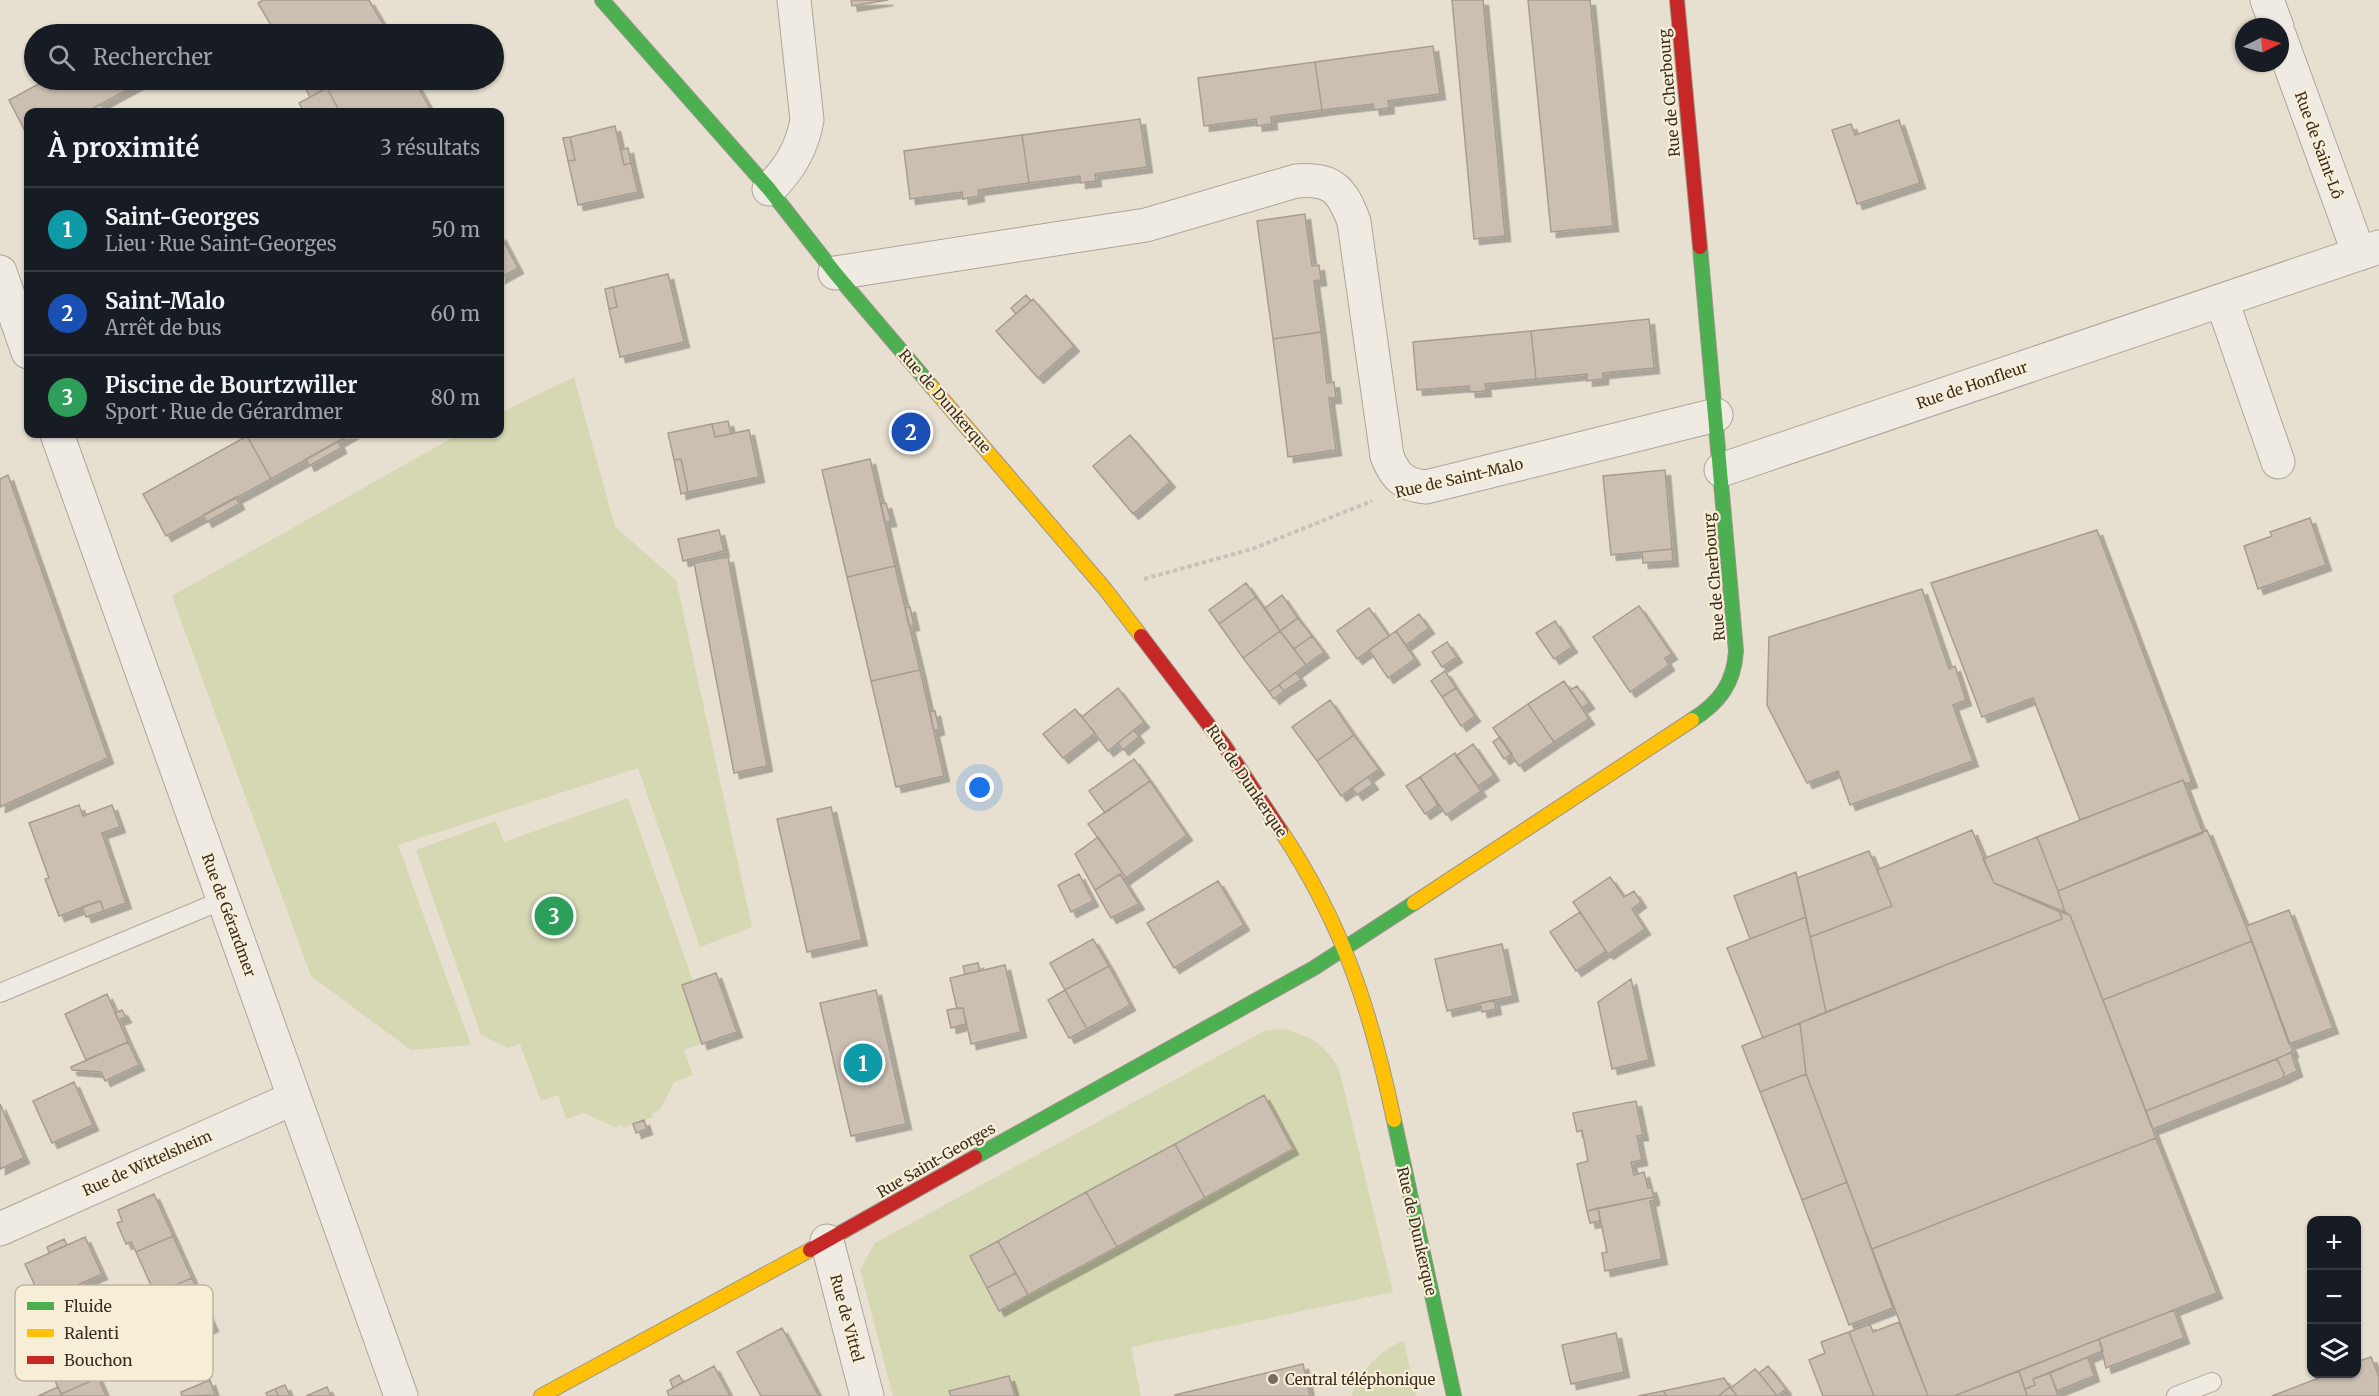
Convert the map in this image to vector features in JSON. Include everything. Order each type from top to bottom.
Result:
[{"type":"street","name":"Rue de Dunkerque","points":[[602,0],[769,189],[835,273],[1106,589],[1197,709],[1267,807],[1322,898],[1345,948],[1377,1040],[1454,1396]]},
{"type":"street","points":[[769,189],[784,174],[796,156],[804,139],[807,120],[794,0]]},
{"type":"street","name":"Rue de Cherbourg","points":[[1345,948],[1708,710],[1722,699],[1735,670],[1736,643],[1677,0]]},
{"type":"street","points":[[2267,0],[2274,18]]},
{"type":"street","name":"Rue de Saint-Lô","points":[[2289,59],[2369,251]]},
{"type":"street","points":[[835,273],[1146,225],[1296,181],[1319,180],[1340,192],[1354,222],[1388,456],[1393,471],[1401,480],[1412,486]]},
{"type":"street","name":"Rue de Honfleur","points":[[1721,470],[2369,251]]},
{"type":"street","points":[[0,272],[24,341]]},
{"type":"street","points":[[2222,301],[2278,462]]},
{"type":"street","name":"Rue de Saint-Malo","points":[[1412,486],[1426,487],[1716,415]]},
{"type":"street","name":"Rue de Gérardmer","points":[[58,438],[401,1396]]},
{"type":"street","name":"Rue Saint-Georges","points":[[541,1396],[827,1241],[1345,948]]},
{"type":"street","name":"Rue de Wittelsheim","points":[[0,1229],[294,1098]]},
{"type":"street","name":"Rue de Vittel","points":[[827,1241],[867,1396]]},
{"type":"lane","points":[[0,993],[223,900]]},
{"type":"lane","points":[[2176,1396],[2212,1382]]},
{"type":"path","name":"Rue de Saint-Malo","points":[[1106,589],[1252,549],[1412,486]]},
{"type":"green space","points":[[574,377],[615,527],[676,580],[752,927],[700,947],[638,768],[398,845],[471,1045],[411,1050],[311,976],[172,596],[452,438],[504,438],[504,411]]},
{"type":"green space","points":[[628,798],[693,981],[682,986],[702,1044],[684,1050],[693,1075],[674,1082],[660,1110],[652,1113],[653,1117],[623,1128],[622,1125],[614,1127],[584,1113],[566,1119],[558,1095],[541,1101],[520,1044],[508,1048],[481,1035],[416,850],[496,821],[504,842]]},
{"type":"green space","points":[[1283,1029],[1316,1042],[1328,1053],[1339,1069],[1393,1292],[1131,1347],[1141,1396],[893,1396],[860,1269],[875,1243],[1266,1030]]},
{"type":"green space","points":[[1404,1341],[1416,1396],[1352,1396],[1359,1379],[1372,1362],[1387,1349]]},
{"type":"building","points":[[263,0],[369,0],[383,24],[270,24],[258,3]]},
{"type":"building","points":[[851,0],[888,0],[852,6]]},
{"type":"building","points":[[1452,0],[1483,0],[1505,236],[1474,239]]},
{"type":"building","points":[[1528,0],[1590,0],[1613,226],[1551,232]]},
{"type":"building","points":[[1433,46],[1440,94],[1388,101],[1389,108],[1374,110],[1373,104],[1322,110],[1315,62]]},
{"type":"building","points":[[1315,62],[1322,110],[1271,117],[1272,124],[1257,126],[1256,119],[1204,126],[1198,78]]},
{"type":"building","points":[[28,90],[127,90],[93,108],[24,108],[24,129],[9,100]]},
{"type":"building","points":[[306,90],[323,90],[310,97]]},
{"type":"building","points":[[323,90],[328,90],[338,108],[302,108],[299,103]]},
{"type":"building","points":[[328,90],[420,90],[430,108],[338,108]]},
{"type":"building","points":[[1140,119],[1147,167],[1095,174],[1096,181],[1080,183],[1080,176],[1029,183],[1022,135]]},
{"type":"building","points":[[1899,120],[1920,183],[1857,204],[1832,130],[1851,124],[1855,135]]},
{"type":"building","points":[[615,126],[624,165],[631,163],[638,192],[578,205],[568,161],[575,160],[570,137]]},
{"type":"building","points":[[1022,135],[1029,183],[978,190],[979,196],[963,199],[962,192],[910,199],[904,151]]},
{"type":"building","points":[[570,137],[575,160],[568,161],[563,138]]},
{"type":"building","points":[[628,148],[631,163],[624,165],[621,150]]},
{"type":"building","points":[[1305,214],[1312,266],[1319,265],[1321,280],[1314,281],[1321,332],[1273,339],[1257,221]]},
{"type":"building","points":[[504,242],[518,268],[504,276]]},
{"type":"building","points":[[668,274],[684,342],[620,357],[609,309],[617,307],[613,287]]},
{"type":"building","points":[[613,287],[617,307],[609,309],[605,289]]},
{"type":"building","points":[[1026,295],[1031,301],[1016,314],[1011,308]]},
{"type":"building","points":[[1033,299],[1074,346],[1038,378],[996,331]]},
{"type":"building","points":[[1649,319],[1654,368],[1603,373],[1603,379],[1587,381],[1587,374],[1536,379],[1531,331]]},
{"type":"building","points":[[1531,331],[1536,379],[1485,384],[1486,391],[1470,392],[1469,386],[1417,390],[1413,342]]},
{"type":"building","points":[[1321,332],[1327,383],[1334,382],[1336,398],[1329,398],[1336,450],[1288,457],[1273,339]]},
{"type":"building","points":[[728,421],[731,434],[715,437],[712,424]]},
{"type":"building","points":[[712,424],[715,437],[749,430],[759,477],[688,492],[681,459],[674,460],[668,433]]},
{"type":"building","points":[[1130,435],[1170,482],[1133,514],[1093,466]]},
{"type":"building","points":[[243,438],[248,438],[271,479],[166,536],[143,494]]},
{"type":"building","points":[[248,438],[345,438],[271,479]]},
{"type":"building","points":[[338,441],[341,448],[309,466],[306,459]]},
{"type":"building","points":[[681,459],[688,492],[681,494],[674,460]]},
{"type":"building","points":[[870,459],[895,566],[847,577],[822,470]]},
{"type":"building","points":[[1665,470],[1672,549],[1611,555],[1603,476]]},
{"type":"building","points":[[8,475],[108,758],[0,807],[0,479]]},
{"type":"building","points":[[236,497],[239,504],[207,522],[203,515]]},
{"type":"building","points":[[886,503],[891,521],[885,522],[881,504]]},
{"type":"building","points":[[2310,518],[2326,565],[2258,589],[2244,546],[2272,536],[2270,532]]},
{"type":"building","points":[[719,530],[724,551],[683,561],[678,539]]},
{"type":"building","points":[[2097,530],[2192,782],[2185,784],[2183,780],[2080,820],[2033,698],[1982,717],[1931,583]]},
{"type":"building","points":[[1672,549],[1673,561],[1643,563],[1642,552]]},
{"type":"building","points":[[728,557],[767,766],[734,773],[694,563]]},
{"type":"building","points":[[895,566],[920,670],[871,681],[847,577]]},
{"type":"building","points":[[1246,583],[1256,597],[1219,624],[1209,610]]},
{"type":"building","points":[[1922,589],[1949,669],[1955,666],[1966,700],[1953,705],[1973,761],[1850,805],[1838,771],[1807,783],[1767,705],[1769,637]]},
{"type":"building","points":[[1282,595],[1298,618],[1280,631],[1265,608]]},
{"type":"building","points":[[1256,597],[1280,631],[1243,658],[1219,624]]},
{"type":"building","points":[[1639,606],[1672,654],[1665,658],[1669,665],[1630,692],[1593,637]]},
{"type":"building","points":[[910,607],[914,625],[909,626],[905,608]]},
{"type":"building","points":[[1369,608],[1389,636],[1357,659],[1337,631]]},
{"type":"building","points":[[1419,614],[1429,628],[1406,645],[1396,631]]},
{"type":"building","points":[[1298,618],[1312,636],[1294,649],[1280,631]]},
{"type":"building","points":[[1555,621],[1572,647],[1554,659],[1536,633]]},
{"type":"building","points":[[1280,631],[1306,665],[1269,692],[1243,658]]},
{"type":"building","points":[[1396,631],[1415,659],[1388,678],[1369,650]]},
{"type":"building","points":[[1312,636],[1324,652],[1306,665],[1294,649]]},
{"type":"building","points":[[1447,642],[1457,657],[1442,667],[1432,652]]},
{"type":"building","points":[[920,670],[944,776],[896,787],[871,681]]},
{"type":"building","points":[[1445,671],[1456,688],[1442,697],[1431,681]]},
{"type":"building","points":[[1296,672],[1301,680],[1284,691],[1279,685]]},
{"type":"building","points":[[1564,681],[1589,719],[1554,742],[1528,704]]},
{"type":"building","points":[[1279,685],[1284,691],[1274,699],[1269,692]]},
{"type":"building","points":[[1577,686],[1589,703],[1582,708],[1570,690]]},
{"type":"building","points":[[1118,688],[1144,722],[1108,751],[1082,717]]},
{"type":"building","points":[[1456,688],[1475,716],[1461,726],[1442,697]]},
{"type":"building","points":[[1330,700],[1354,735],[1317,761],[1292,727]]},
{"type":"building","points":[[1528,704],[1554,742],[1519,766],[1493,728]]},
{"type":"building","points":[[1075,709],[1095,733],[1063,758],[1043,734]]},
{"type":"building","points":[[935,711],[939,729],[934,731],[930,712]]},
{"type":"building","points":[[1134,730],[1139,737],[1123,750],[1118,743]]},
{"type":"building","points":[[1354,735],[1379,769],[1341,796],[1317,761]]},
{"type":"building","points":[[1500,737],[1512,754],[1504,759],[1493,742]]},
{"type":"building","points":[[1473,744],[1494,775],[1478,786],[1456,756]]},
{"type":"building","points":[[1455,753],[1481,791],[1446,815],[1420,777]]},
{"type":"building","points":[[1134,759],[1150,781],[1105,813],[1089,791]]},
{"type":"building","points":[[1368,777],[1373,784],[1357,795],[1352,788]]},
{"type":"building","points":[[1420,777],[1438,805],[1425,814],[1406,786]]},
{"type":"building","points":[[2183,780],[2203,833],[2058,891],[2037,837]]},
{"type":"building","points":[[1150,781],[1187,835],[1126,878],[1088,824]]},
{"type":"building","points":[[79,805],[83,816],[112,805],[120,827],[102,833],[126,903],[104,911],[100,901],[59,916],[45,879],[49,878],[29,823]]},
{"type":"building","points":[[831,807],[862,940],[807,952],[777,819]]},
{"type":"building","points":[[1972,830],[1994,883],[2060,912],[2062,919],[1826,1012],[1810,937],[1892,906],[1877,870]]},
{"type":"building","points":[[2207,830],[2252,941],[2103,1000],[2070,915],[2065,912],[2058,891]]},
{"type":"building","points":[[1098,837],[1126,878],[1124,880],[1120,874],[1095,890],[1075,854]]},
{"type":"building","points":[[2037,837],[2065,912],[1994,883],[1983,859]]},
{"type":"building","points":[[1869,851],[1892,906],[1810,937],[1797,878]]},
{"type":"building","points":[[1796,872],[1806,917],[1750,939],[1734,896]]},
{"type":"building","points":[[1079,874],[1093,901],[1071,912],[1058,885]]},
{"type":"building","points":[[1120,874],[1139,904],[1111,918],[1095,890]]},
{"type":"building","points":[[1610,877],[1624,897],[1634,891],[1641,902],[1632,909],[1645,929],[1608,954],[1573,902]]},
{"type":"building","points":[[1218,881],[1244,925],[1174,968],[1147,923]]},
{"type":"building","points":[[100,901],[104,911],[86,917],[82,907]]},
{"type":"building","points":[[2289,910],[2333,1028],[2289,1044],[2246,926]]},
{"type":"building","points":[[1580,912],[1606,951],[1576,971],[1550,932]]},
{"type":"building","points":[[2060,912],[2070,915],[2156,1138],[1872,1249],[1806,1074],[1800,1023],[2062,919]]},
{"type":"building","points":[[1806,917],[1826,1012],[1763,1038],[1727,948]]},
{"type":"building","points":[[1093,939],[1109,966],[1065,990],[1050,963]]},
{"type":"building","points":[[2252,941],[2293,1052],[2146,1111],[2103,1000]]},
{"type":"building","points":[[1502,944],[1513,996],[1447,1011],[1435,959]]},
{"type":"building","points":[[978,963],[980,971],[965,974],[963,966]]},
{"type":"building","points":[[1005,965],[1021,1032],[971,1044],[963,1008],[957,1009],[950,978]]},
{"type":"building","points":[[1109,966],[1130,1005],[1087,1029],[1065,990]]},
{"type":"building","points":[[716,973],[737,1032],[702,1044],[682,985]]},
{"type":"building","points":[[1631,979],[1649,1060],[1612,1069],[1598,1002]]},
{"type":"building","points":[[876,990],[906,1124],[851,1136],[820,1003]]},
{"type":"building","points":[[1065,990],[1087,1029],[1069,1038],[1048,1000]]},
{"type":"building","points":[[107,994],[128,1042],[86,1060],[65,1014]]},
{"type":"building","points":[[1494,1000],[1496,1009],[1482,1012],[1480,1003]]},
{"type":"building","points":[[963,1008],[966,1024],[951,1028],[947,1010]]},
{"type":"building","points":[[122,1010],[126,1017],[118,1020],[115,1013]]},
{"type":"building","points":[[1800,1023],[1806,1074],[1760,1092],[1742,1046]]},
{"type":"building","points":[[128,1042],[139,1065],[105,1081],[101,1072],[72,1070],[71,1067]]},
{"type":"building","points":[[2291,1052],[2297,1071],[2283,1078],[2284,1073],[2277,1059]]},
{"type":"building","points":[[2277,1059],[2284,1073],[2283,1078],[2153,1129],[2146,1111]]},
{"type":"building","points":[[1806,1074],[1847,1182],[1802,1200],[1760,1092]]},
{"type":"building","points":[[74,1082],[93,1125],[52,1143],[33,1101]]},
{"type":"building","points":[[1264,1095],[1293,1149],[1205,1198],[1175,1144]]},
{"type":"building","points":[[1636,1101],[1643,1135],[1637,1136],[1642,1160],[1631,1162],[1634,1175],[1644,1172],[1648,1188],[1651,1187],[1654,1197],[1587,1211],[1577,1164],[1588,1161],[1582,1130],[1577,1132],[1573,1113]]},
{"type":"building","points":[[0,1104],[24,1158],[0,1169]]},
{"type":"building","points":[[644,1120],[647,1129],[636,1133],[633,1124]]},
{"type":"building","points":[[2156,1138],[2217,1293],[1954,1396],[1928,1396],[1872,1249]]},
{"type":"building","points":[[1175,1144],[1205,1198],[1117,1247],[1086,1192]]},
{"type":"building","points":[[1847,1182],[1893,1308],[1849,1325],[1802,1200]]},
{"type":"building","points":[[1086,1192],[1117,1247],[1028,1295],[998,1241]]},
{"type":"building","points":[[154,1194],[173,1236],[136,1252],[131,1242],[126,1244],[117,1223],[122,1221],[118,1210]]},
{"type":"building","points":[[1654,1197],[1654,1200],[1650,1201],[1662,1259],[1605,1271],[1602,1253],[1607,1252],[1598,1208]]},
{"type":"building","points":[[1598,1208],[1600,1221],[1590,1223],[1587,1211]]},
{"type":"building","points":[[173,1236],[192,1278],[176,1285],[151,1285],[136,1252]]},
{"type":"building","points":[[85,1237],[102,1274],[78,1285],[35,1285],[25,1264]]},
{"type":"building","points":[[64,1239],[67,1245],[49,1253],[47,1247]]},
{"type":"building","points":[[998,1241],[1016,1273],[987,1288],[970,1256]]},
{"type":"building","points":[[1016,1273],[1028,1295],[999,1311],[987,1288]]},
{"type":"building","points":[[192,1278],[195,1285],[176,1285]]},
{"type":"building","points":[[2174,1310],[2184,1338],[2106,1368],[2099,1339]]},
{"type":"building","points":[[1899,1322],[1928,1396],[1874,1396],[1849,1332],[1870,1324],[1873,1332]]},
{"type":"building","points":[[782,1328],[819,1396],[761,1396],[737,1352]]},
{"type":"building","points":[[1849,1332],[1874,1396],[1823,1396],[1809,1360],[1825,1353],[1821,1342]]},
{"type":"building","points":[[1616,1333],[1624,1372],[1571,1384],[1562,1345]]},
{"type":"building","points":[[2099,1339],[2103,1351],[2033,1379],[2035,1385],[2025,1389],[2019,1371]]},
{"type":"building","points":[[2088,1357],[2094,1376],[2057,1391],[2050,1373]]},
{"type":"building","points":[[2371,1357],[2379,1377],[2379,1396],[2272,1396],[2319,1378],[2361,1378],[2361,1360]]},
{"type":"building","name":"Central téléphonique","points":[[1303,1364],[1310,1396],[1175,1395]]},
{"type":"building","points":[[714,1366],[730,1396],[669,1396],[667,1391]]},
{"type":"building","points":[[1768,1366],[1786,1389],[1777,1396],[1759,1373]]},
{"type":"building","points":[[1755,1369],[1777,1396],[1737,1396],[1731,1388]]},
{"type":"building","points":[[2019,1371],[2027,1396],[1954,1396]]},
{"type":"building","points":[[2050,1373],[2058,1396],[2027,1396],[2025,1389],[2035,1385],[2033,1379]]},
{"type":"building","points":[[679,1375],[683,1382],[673,1388],[670,1380]]},
{"type":"building","points":[[1009,1376],[1015,1396],[951,1396],[949,1391]]},
{"type":"building","points":[[1724,1378],[1730,1387],[1718,1396],[1667,1396],[1663,1391]]},
{"type":"building","points":[[55,1381],[91,1381],[61,1394]]},
{"type":"building","points":[[91,1381],[99,1381],[106,1396],[62,1396],[61,1394]]},
{"type":"building","points":[[210,1381],[215,1395],[182,1396],[181,1392]]},
{"type":"building","points":[[285,1385],[290,1396],[279,1396],[275,1389]]},
{"type":"building","points":[[58,1387],[62,1396],[38,1396]]},
{"type":"building","points":[[327,1387],[331,1396],[306,1396]]},
{"type":"building","points":[[1730,1387],[1737,1396],[1718,1396]]},
{"type":"building","points":[[275,1389],[279,1396],[267,1396],[266,1393]]},
{"type":"building","points":[[1663,1391],[1667,1396],[1638,1396]]},
{"type":"traffic: fast","points":[[602,0],[769,189],[835,273],[932,387]]},
{"type":"traffic: fast","points":[[1692,720],[1710,707],[1723,692],[1732,673],[1736,651],[1700,247]]},
{"type":"traffic: fast","points":[[975,1157],[1314,968],[1414,903]]},
{"type":"traffic: fast","points":[[1394,1120],[1454,1396]]},
{"type":"traffic: slow","points":[[932,387],[1105,589],[1141,636]]},
{"type":"traffic: slow","points":[[1414,903],[1692,720]]},
{"type":"traffic: slow","points":[[1281,831],[1322,900],[1352,970],[1375,1042],[1394,1120]]},
{"type":"traffic: slow","points":[[541,1396],[810,1250]]},
{"type":"traffic: jam","points":[[1677,0],[1700,247]]},
{"type":"traffic: jam","points":[[1141,636],[1224,745],[1281,831]]},
{"type":"traffic: jam","points":[[810,1250],[975,1157]]},
{"type":"place","name":"Saint-Malo","points":[[911,432]]},
{"type":"place","name":"Piscine de Bourtzwiller","points":[[554,916]]},
{"type":"place","name":"Saint-Georges","points":[[863,1063]]},
{"type":"place","name":"Central téléphonique","points":[[1273,1379]]}]
